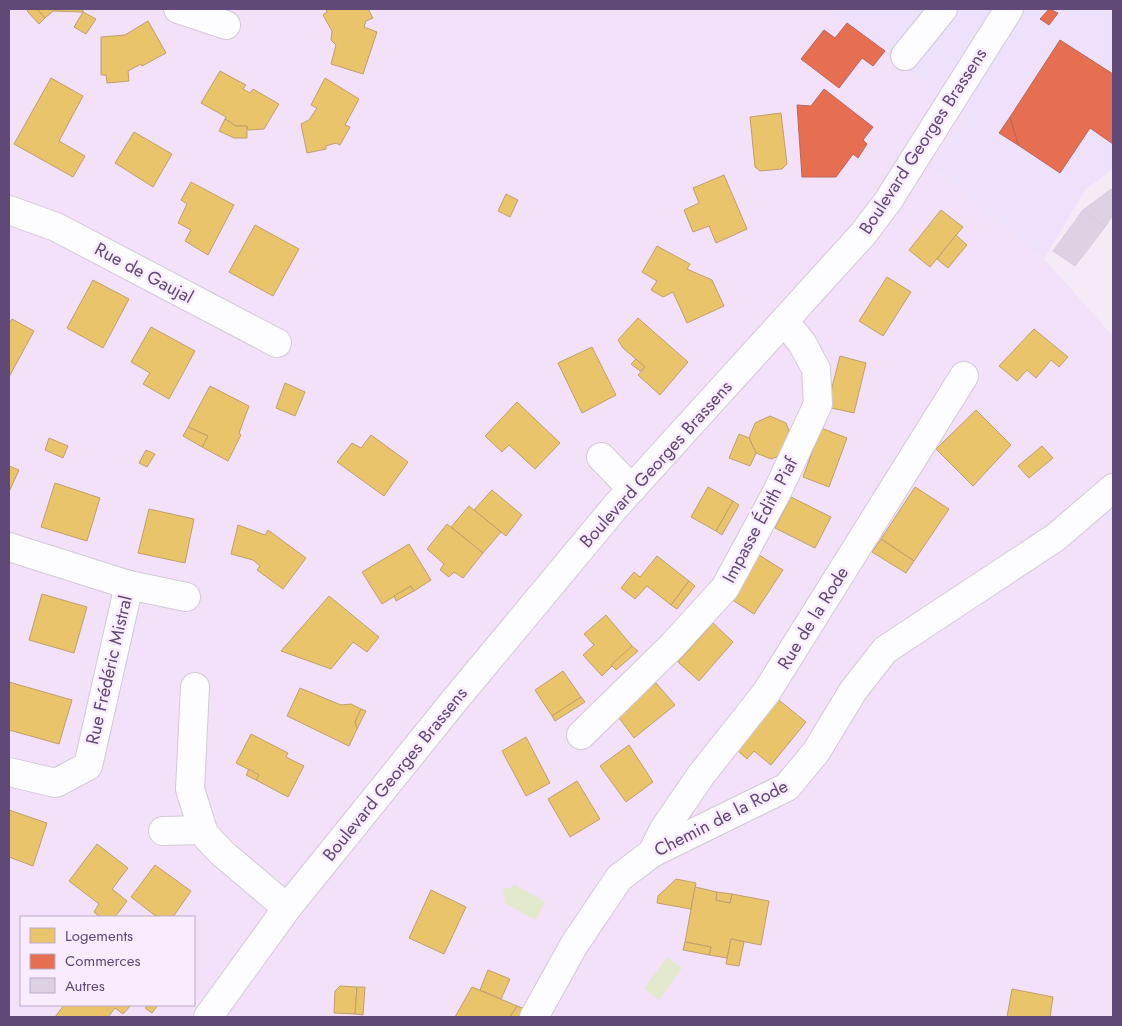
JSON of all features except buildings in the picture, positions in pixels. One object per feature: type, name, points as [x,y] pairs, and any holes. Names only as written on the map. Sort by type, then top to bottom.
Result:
[{"type":"street","points":[[178,9],[226,25]]},
{"type":"street","points":[[905,56],[943,9]]},
{"type":"street","name":"Boulevard Georges Brassens","points":[[208,1017],[287,908],[454,700],[632,489],[863,234],[888,201],[1009,9]]},
{"type":"street","name":"Rue de Gaujal","points":[[9,210],[56,228],[276,343]]},
{"type":"street","name":"Impasse Édith Piaf","points":[[582,735],[672,646],[725,588],[777,492],[818,404],[816,368],[802,343],[785,322]]},
{"type":"street","name":"Rue de la Rode","points":[[652,853],[664,829],[701,775],[766,692],[964,376]]},
{"type":"street","points":[[601,457],[632,489]]},
{"type":"street","name":"Chemin de la Rode","points":[[534,1017],[574,945],[620,878],[652,853],[787,787],[816,752],[853,691],[885,650],[1056,537],[1113,488]]},
{"type":"street","name":"Rue Frédéric Mistral","points":[[9,547],[129,585],[88,766],[56,783],[9,772]]},
{"type":"street","points":[[129,585],[186,597]]},
{"type":"street","points":[[195,687],[190,789],[204,834],[217,861],[287,908]]},
{"type":"street","points":[[163,831],[203,830]]},
{"type":"shaded area","points":[[9,9],[826,9],[970,115],[933,167],[1044,259],[1113,336],[1113,1017],[9,1017]]},
{"type":"shaded area","points":[[826,9],[1113,9],[1113,169],[1085,190],[1044,259],[932,166],[970,115]]},
{"type":"shaded area","points":[[514,884],[545,902],[536,920],[503,902],[506,897],[503,895],[504,888],[511,888]]},
{"type":"shaded area","points":[[667,957],[682,968],[659,1000],[644,989]]}]
